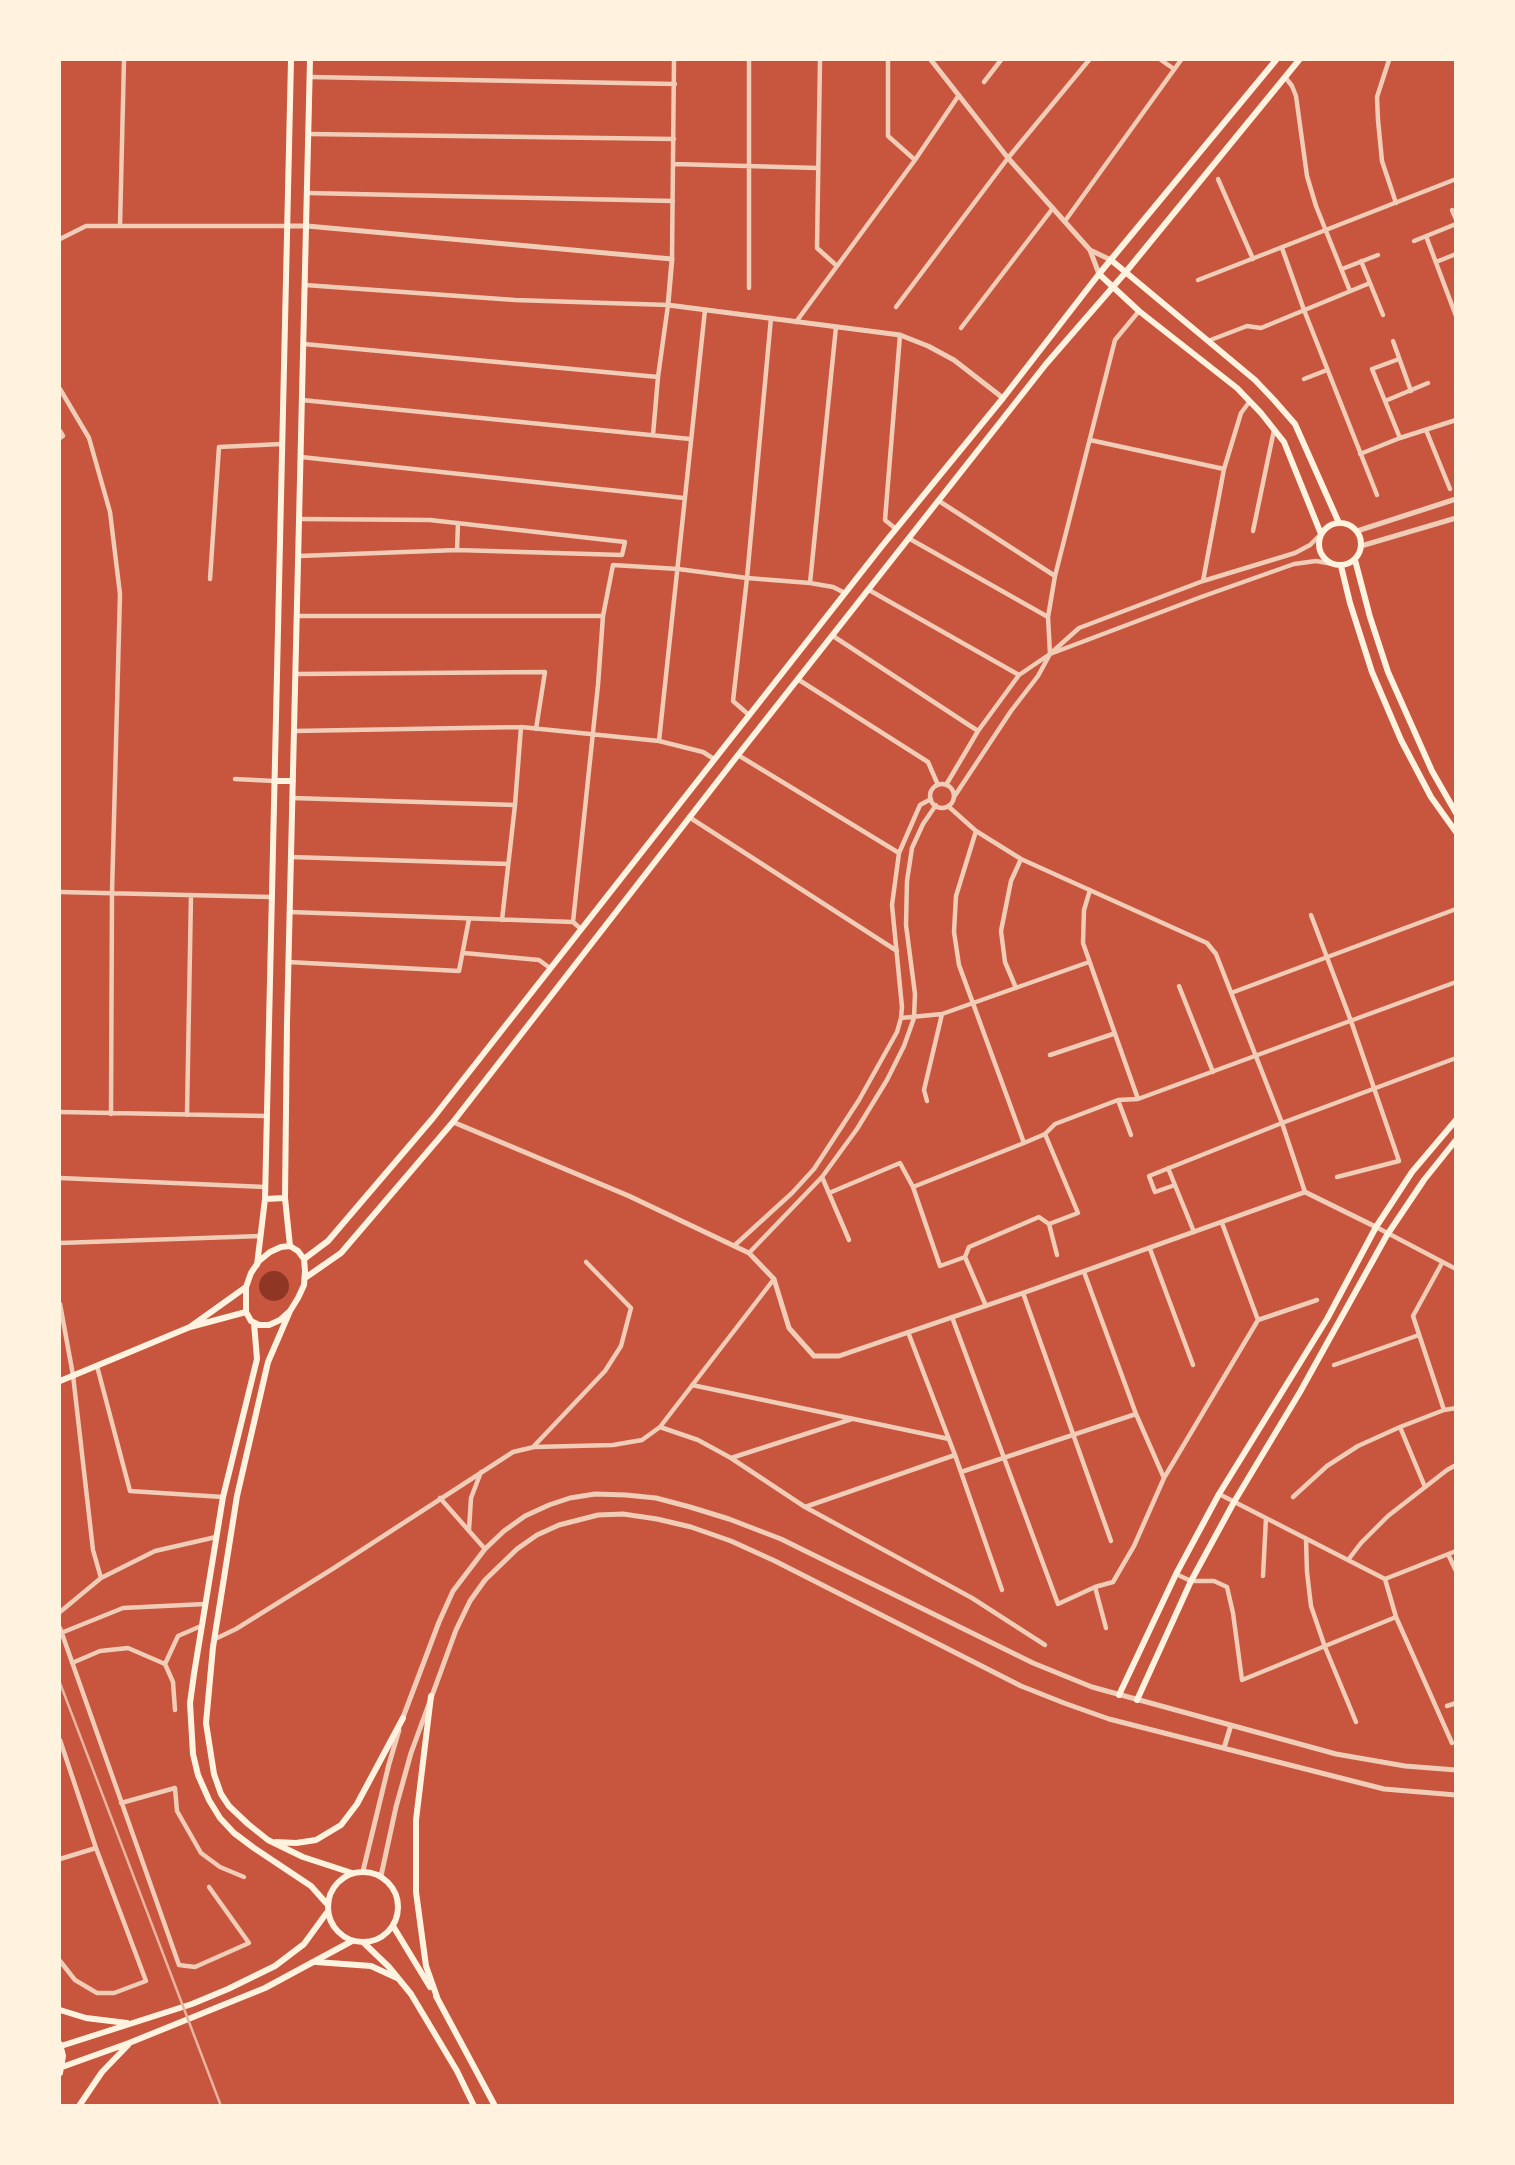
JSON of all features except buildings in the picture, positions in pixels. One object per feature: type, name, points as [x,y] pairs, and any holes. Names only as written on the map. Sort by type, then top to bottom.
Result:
[{"type":"main road","points":[[257,1265],[265,1199],[290,60]]},
{"type":"main road","points":[[290,1246],[285,1198],[288,962],[310,60]]},
{"type":"main road","points":[[304,1259],[328,1241],[433,1118],[1099,274],[1276,60]]},
{"type":"main road","points":[[304,1278],[341,1253],[453,1122],[1046,365],[1300,60]]},
{"type":"main road","points":[[1111,260],[1255,380],[1295,424],[1339,523]]},
{"type":"main road","points":[[1099,274],[1139,311],[1237,388],[1274,429],[1290,457],[1321,534],[1319,548],[1322,555],[1337,565],[1372,672],[1401,740],[1431,797],[1455,832]]},
{"type":"main road","points":[[1321,534],[1326,528],[1339,523],[1352,526],[1357,531],[1361,546],[1355,560],[1388,672],[1432,771],[1455,813]]},
{"type":"main road","points":[[1337,565],[1355,560]]},
{"type":"main road","points":[[274,781],[293,781]]},
{"type":"main road","points":[[619,881],[633,892]]},
{"type":"main road","points":[[516,1012],[529,1024]]},
{"type":"main road","points":[[1119,1695],[1219,1494],[1326,1319],[1376,1227],[1412,1172],[1455,1120]]},
{"type":"main road","points":[[1137,1700],[1191,1581],[1234,1502],[1300,1392],[1387,1235],[1455,1140]]},
{"type":"main road","points":[[265,1199],[285,1198]]},
{"type":"main road","points":[[328,1241],[341,1253]]},
{"type":"main road","points":[[352,1873],[303,1857],[274,1842],[248,1824],[229,1806],[220,1794],[214,1774],[206,1723],[214,1640],[237,1496],[257,1401],[268,1362],[298,1298],[304,1278],[304,1259],[290,1246],[270,1252],[257,1265],[246,1287],[246,1312],[254,1323],[257,1359],[222,1497],[201,1626],[190,1703],[193,1754],[198,1775],[220,1818],[234,1833],[311,1886],[328,1908],[335,1930],[352,1941],[375,1941],[385,1935],[397,1918],[398,1899],[389,1882],[381,1876],[363,1871],[352,1873],[335,1885],[330,1894],[328,1908],[314,1932],[291,1955],[275,1966],[192,2004],[60,2045],[63,2056],[61,2070],[265,1988],[352,1941]]},
{"type":"main road","points":[[190,1327],[246,1287]]},
{"type":"main road","points":[[254,1323],[269,1325],[290,1311]]},
{"type":"main road","points":[[60,1381],[190,1327],[246,1312]]},
{"type":"main road","points":[[430,1696],[416,1820],[416,1892],[426,1966],[437,1997]]},
{"type":"main road","points":[[274,1842],[308,1842],[326,1836],[341,1825],[357,1804],[402,1718]]},
{"type":"main road","points":[[393,1926],[437,1997],[495,2105]]},
{"type":"main road","points":[[364,1943],[400,1979],[474,2105]]},
{"type":"main road","points":[[314,1962],[371,1966],[400,1979]]},
{"type":"main road","points":[[60,2010],[86,2018],[132,2023]]},
{"type":"main road","points":[[79,2105],[102,2072],[129,2043]]},
{"type":"street","points":[[120,226],[124,60]]},
{"type":"street","points":[[653,435],[671,259],[674,60]]},
{"type":"street","points":[[748,60],[748,288]]},
{"type":"street","points":[[820,60],[817,248],[837,266]]},
{"type":"street","points":[[888,60],[888,136],[915,160]]},
{"type":"street","points":[[931,60],[1008,158],[1090,250],[1099,274]]},
{"type":"street","points":[[984,82],[1001,60]]},
{"type":"street","points":[[896,307],[1008,158],[1089,60]]},
{"type":"street","points":[[1161,60],[1174,69]]},
{"type":"street","points":[[1065,221],[1181,60]]},
{"type":"street","points":[[1389,60],[1377,97],[1378,120],[1382,161],[1396,203]]},
{"type":"street","points":[[310,77],[675,84]]},
{"type":"street","points":[[1285,77],[1296,96],[1307,176],[1350,291]]},
{"type":"street","points":[[796,322],[915,160],[959,94]]},
{"type":"street","points":[[309,134],[674,139]]},
{"type":"street","points":[[674,164],[818,168]]},
{"type":"street","points":[[1218,179],[1253,259]]},
{"type":"street","points":[[1198,280],[1455,179]]},
{"type":"street","points":[[307,193],[673,201]]},
{"type":"street","points":[[961,328],[1054,207]]},
{"type":"street","points":[[1415,241],[1455,222],[1452,210]]},
{"type":"street","points":[[60,239],[86,226],[307,226],[671,259]]},
{"type":"street","points":[[1426,236],[1455,316]]},
{"type":"street","points":[[1282,248],[1377,495]]},
{"type":"street","points":[[1090,250],[1111,260]]},
{"type":"street","points":[[1342,270],[1378,254]]},
{"type":"street","points":[[1436,262],[1455,254]]},
{"type":"street","points":[[1361,261],[1383,315]]},
{"type":"street","points":[[1207,341],[1247,327],[1261,328],[1370,284]]},
{"type":"street","points":[[305,285],[515,300],[668,305],[900,335],[954,360],[1003,398]]},
{"type":"street","points":[[659,741],[705,310]]},
{"type":"street","points":[[948,806],[1011,710],[1038,676],[1050,654],[1048,617],[1055,576],[1115,340],[1139,311]]},
{"type":"street","points":[[749,715],[733,701],[771,318]]},
{"type":"street","points":[[810,583],[836,327]]},
{"type":"street","points":[[896,529],[885,520],[900,335]]},
{"type":"street","points":[[1393,341],[1411,391]]},
{"type":"street","points":[[304,344],[658,377]]},
{"type":"street","points":[[1399,359],[1372,369],[1400,438]]},
{"type":"street","points":[[1304,379],[1327,370]]},
{"type":"street","points":[[1385,401],[1428,383]]},
{"type":"street","points":[[60,390],[89,438],[110,512],[120,594],[112,893],[111,1114]]},
{"type":"street","points":[[302,400],[690,439]]},
{"type":"street","points":[[1203,581],[1224,469],[1241,413],[1250,401]]},
{"type":"street","points":[[1360,454],[1455,420]]},
{"type":"street","points":[[1253,531],[1274,429]]},
{"type":"street","points":[[1426,430],[1450,489]]},
{"type":"street","points":[[60,431],[63,436],[60,438]]},
{"type":"street","points":[[1090,440],[1224,469]]},
{"type":"street","points":[[210,579],[219,447],[282,444]]},
{"type":"street","points":[[301,457],[684,498]]},
{"type":"street","points":[[1357,531],[1455,499]]},
{"type":"street","points":[[939,501],[1055,576]]},
{"type":"street","points":[[1361,546],[1455,518]]},
{"type":"street","points":[[299,519],[430,520],[625,542],[622,555],[457,550],[299,556]]},
{"type":"street","points":[[457,550],[458,523]]},
{"type":"street","points":[[946,785],[978,731],[1019,675],[1050,654],[1079,628],[1203,581],[1295,553],[1310,545],[1321,534]]},
{"type":"street","points":[[910,538],[1048,617]]},
{"type":"street","points":[[1050,654],[1294,564],[1316,561],[1337,565]]},
{"type":"street","points":[[573,922],[603,616],[612,565],[810,583],[833,587],[845,593]]},
{"type":"street","points":[[869,590],[1019,675]]},
{"type":"street","points":[[297,616],[603,616]]},
{"type":"street","points":[[833,636],[978,731]]},
{"type":"street","points":[[296,674],[545,672],[536,729]]},
{"type":"street","points":[[799,680],[928,762],[938,785]]},
{"type":"street","points":[[294,731],[520,727],[659,741],[703,752],[715,760]]},
{"type":"street","points":[[502,920],[515,805],[520,727]]},
{"type":"street","points":[[738,755],[899,853]]},
{"type":"street","points":[[235,779],[274,781]]},
{"type":"street","points":[[936,806],[931,799],[931,792],[938,785],[946,785],[954,797]]},
{"type":"street","points":[[292,798],[515,805]]},
{"type":"street","points":[[734,1245],[792,1194],[814,1169],[859,1100],[897,1032],[901,1018],[892,905],[899,853],[920,806],[931,799]]},
{"type":"street","points":[[936,806],[948,806],[976,831],[1021,859],[1207,943],[1216,954],[1282,1123],[1305,1192],[1455,1269]]},
{"type":"street","points":[[749,1253],[822,1177],[857,1129],[904,1046],[914,1018],[915,994],[906,925],[907,881],[912,848],[923,824],[936,806]]},
{"type":"street","points":[[690,817],[897,951]]},
{"type":"street","points":[[976,831],[956,896],[954,932],[959,965],[1024,1143]]},
{"type":"street","points":[[291,857],[509,864]]},
{"type":"street","points":[[1016,988],[1005,962],[1001,931],[1009,889],[1021,859]]},
{"type":"street","points":[[1090,890],[1084,910],[1083,943],[1138,1099]]},
{"type":"street","points":[[60,892],[271,897]]},
{"type":"street","points":[[187,1115],[191,895]]},
{"type":"street","points":[[1231,993],[1455,909]]},
{"type":"street","points":[[290,912],[573,922],[581,929]]},
{"type":"street","points":[[1311,915],[1399,1161],[1337,1177]]},
{"type":"street","points":[[288,962],[459,971],[469,919]]},
{"type":"street","points":[[464,953],[539,960],[550,968]]},
{"type":"street","points":[[901,1018],[942,1014],[1089,962]]},
{"type":"street","points":[[913,1187],[1024,1143],[1045,1134],[1055,1124],[1118,1100],[1138,1099],[1455,982]]},
{"type":"street","points":[[1179,986],[1213,1072]]},
{"type":"street","points":[[927,1101],[924,1090],[942,1014]]},
{"type":"street","points":[[1050,1055],[1113,1034]]},
{"type":"street","points":[[1175,1185],[1155,1192],[1149,1176],[1455,1058]]},
{"type":"street","points":[[1118,1100],[1130,1135]]},
{"type":"street","points":[[60,1112],[266,1116]]},
{"type":"street","points":[[453,1122],[629,1196],[749,1253],[774,1279],[789,1328],[814,1356],[839,1356],[1305,1192]]},
{"type":"street","points":[[1045,1134],[1078,1213],[1049,1224]]},
{"type":"street","points":[[829,1194],[900,1163],[913,1187],[940,1266],[965,1257]]},
{"type":"street","points":[[1168,1168],[1194,1233]]},
{"type":"street","points":[[822,1177],[849,1240]]},
{"type":"street","points":[[60,1178],[265,1187]]},
{"type":"street","points":[[986,1306],[965,1257],[969,1247],[1039,1217],[1049,1224],[1057,1255]]},
{"type":"street","points":[[1222,1223],[1258,1320]]},
{"type":"street","points":[[60,1243],[261,1237]]},
{"type":"street","points":[[1150,1248],[1193,1365]]},
{"type":"street","points":[[534,1447],[604,1371],[621,1346],[631,1308],[586,1262]]},
{"type":"street","points":[[1442,1263],[1413,1316],[1444,1410]]},
{"type":"street","points":[[1084,1272],[1136,1414],[1164,1478]]},
{"type":"street","points":[[214,1640],[323,1575],[513,1451],[534,1447],[613,1446],[642,1440],[660,1427],[774,1279]]},
{"type":"street","points":[[1023,1293],[1111,1541]]},
{"type":"street","points":[[952,1317],[1058,1604],[1113,1582],[1135,1546],[1164,1478],[1258,1320],[1317,1300]]},
{"type":"street","points":[[60,1304],[73,1375],[93,1550],[102,1578]]},
{"type":"street","points":[[908,1332],[1002,1590]]},
{"type":"street","points":[[1334,1365],[1419,1335]]},
{"type":"street","points":[[97,1366],[130,1491],[222,1497]]},
{"type":"street","points":[[692,1385],[949,1439]]},
{"type":"street","points":[[1293,1497],[1327,1466],[1358,1446],[1400,1427],[1455,1408]]},
{"type":"street","points":[[961,1472],[1136,1414]]},
{"type":"street","points":[[731,1458],[853,1419]]},
{"type":"street","points":[[660,1427],[698,1440],[731,1458],[805,1507],[972,1598],[1045,1645]]},
{"type":"street","points":[[1400,1427],[1425,1487]]},
{"type":"street","points":[[805,1507],[955,1455]]},
{"type":"street","points":[[1348,1560],[1388,1516],[1455,1465]]},
{"type":"street","points":[[469,1531],[471,1498],[481,1472]]},
{"type":"street","points":[[363,1871],[388,1764],[402,1718],[453,1591],[485,1549],[525,1516],[570,1498],[595,1494],[656,1498],[729,1519],[782,1539],[1033,1663],[1092,1687],[1336,1754],[1405,1766],[1455,1770]]},
{"type":"street","points":[[1219,1494],[1384,1579],[1396,1617],[1452,1743]]},
{"type":"street","points":[[440,1498],[485,1549]]},
{"type":"street","points":[[381,1876],[402,1785],[430,1696],[470,1601],[500,1563],[537,1535],[559,1525],[598,1516],[624,1514],[691,1527],[731,1541],[1021,1686],[1110,1719],[1384,1789],[1455,1795]]},
{"type":"street","points":[[1263,1576],[1266,1518]]},
{"type":"street","points":[[60,1612],[102,1578],[155,1551],[216,1537]]},
{"type":"street","points":[[1306,1539],[1311,1606],[1356,1722]]},
{"type":"street","points":[[1384,1579],[1455,1551]]},
{"type":"street","points":[[1448,1554],[1455,1571]]},
{"type":"street","points":[[1177,1574],[1191,1581],[1214,1581],[1227,1587],[1242,1680],[1396,1617]]},
{"type":"street","points":[[1095,1587],[1106,1628]]},
{"type":"street","points":[[205,1604],[123,1608],[60,1630],[179,1965],[195,1967],[249,1944],[209,1886]]},
{"type":"street","points":[[165,1664],[178,1636],[201,1626]]},
{"type":"street","points":[[60,1650],[66,1647]]},
{"type":"street","points":[[72,1664],[100,1651],[128,1648],[165,1664],[173,1682],[175,1710]]},
{"type":"street","points":[[1447,1706],[1455,1703]]},
{"type":"street","points":[[1224,1748],[1231,1725]]},
{"type":"street","points":[[60,1740],[96,1848],[146,1981],[114,1993],[97,1993],[75,1980],[60,1961]]},
{"type":"street","points":[[121,1802],[175,1788],[177,1811],[201,1853],[220,1867],[244,1877]]},
{"type":"street","points":[[60,1859],[96,1848]]},
{"type":"shaded area","points":[[274,1271],[285,1275],[289,1286],[285,1297],[274,1301],[263,1297],[259,1286],[263,1275]]},
{"type":"railway","points":[[60,1683],[221,2106]]}]
